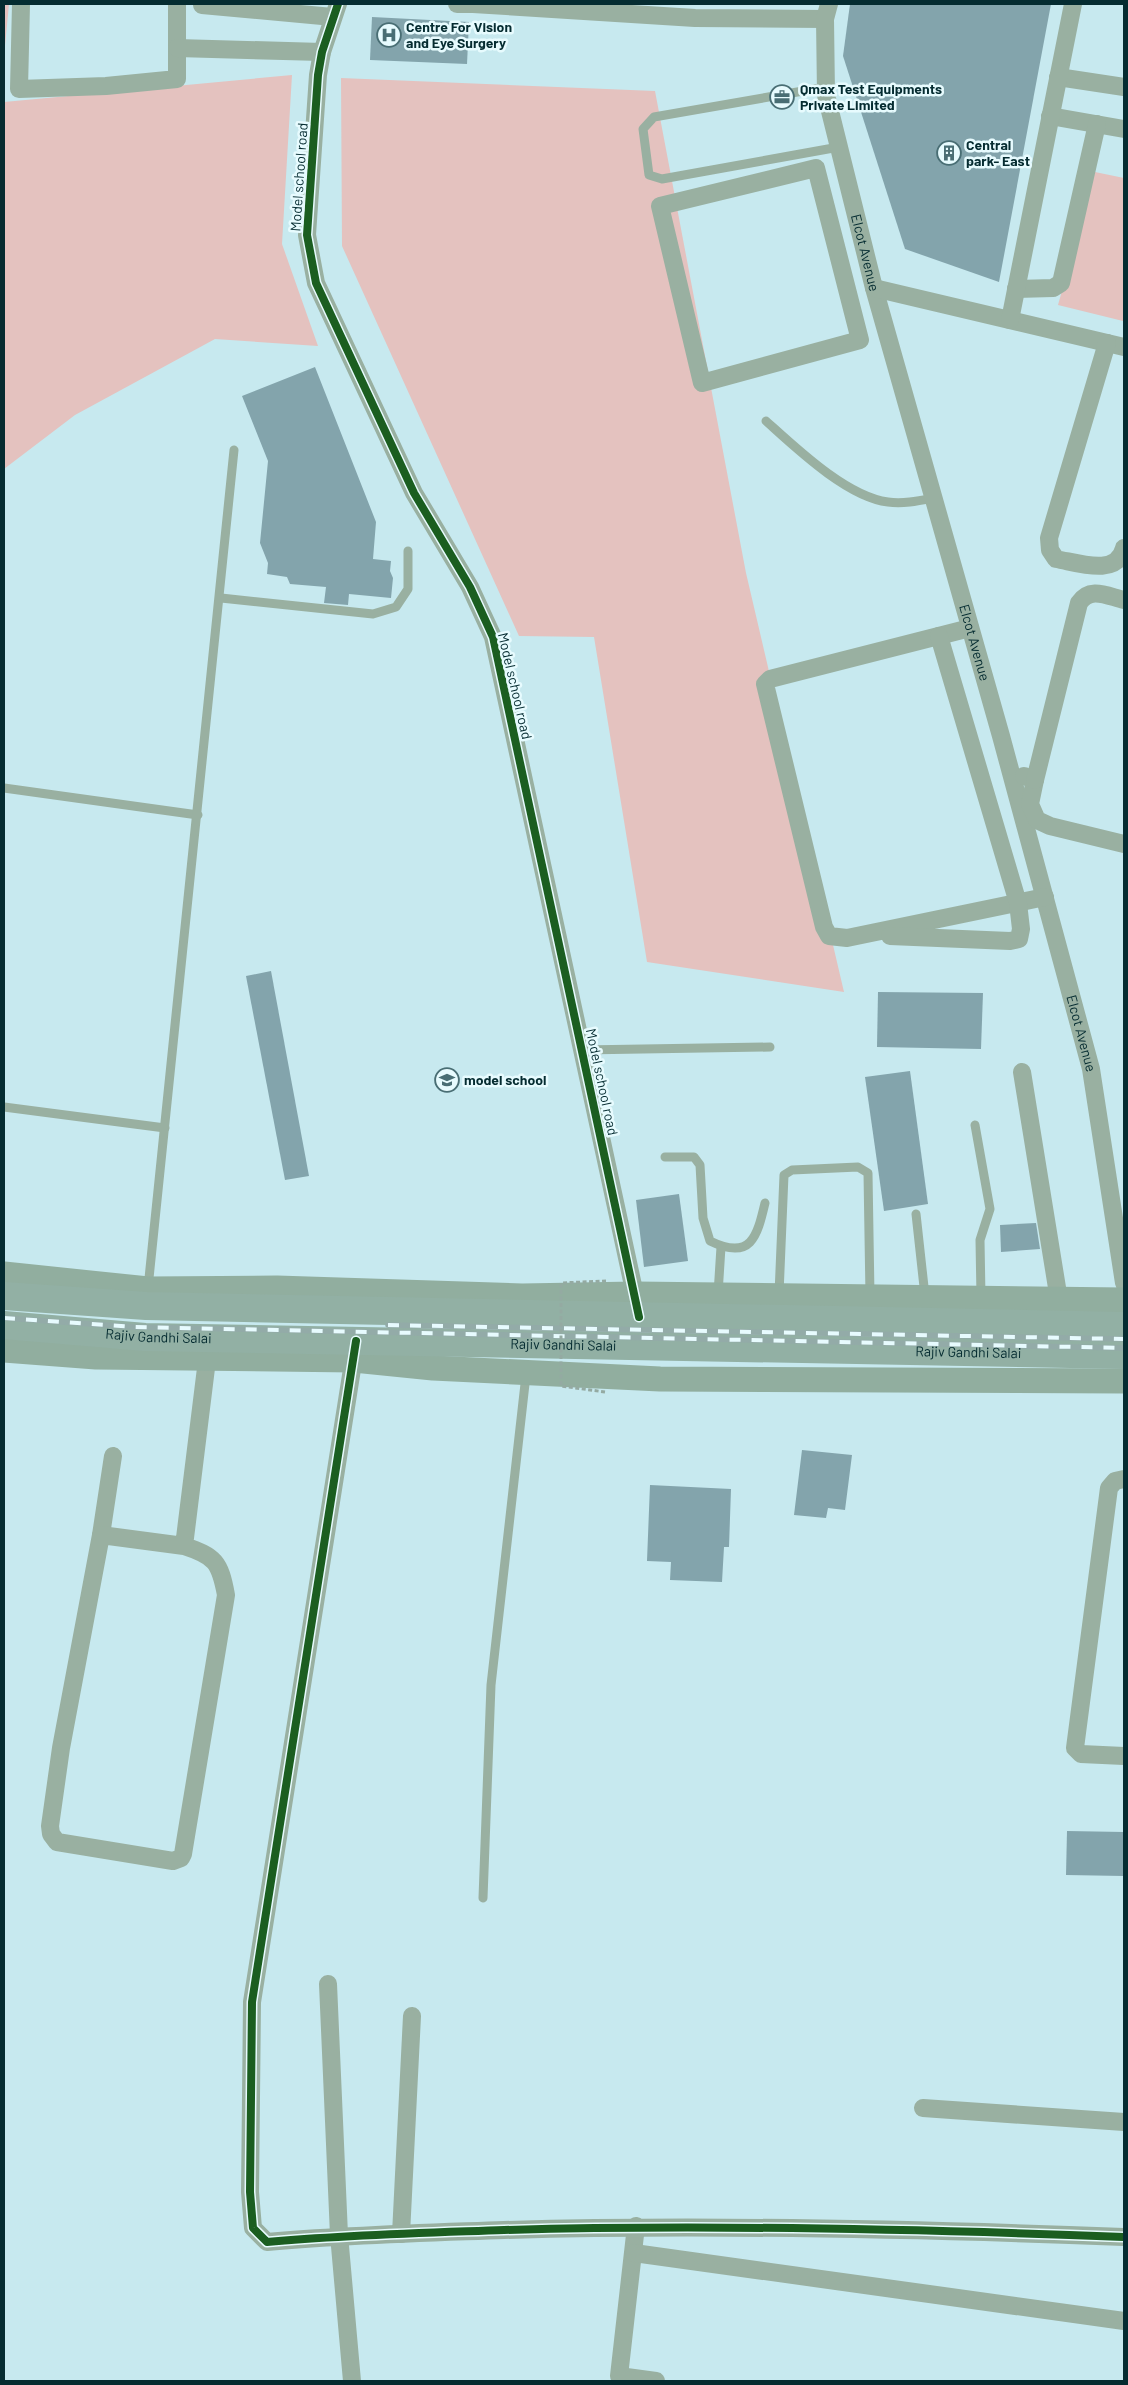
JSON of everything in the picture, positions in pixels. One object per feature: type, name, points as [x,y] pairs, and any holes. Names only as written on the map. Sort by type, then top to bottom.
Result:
[{"type":"main road","name":"Rajiv Gandhi Salai","points":[[4,1296],[983,1311],[1025,1324],[1124,1326]]},
{"type":"main road","points":[[983,1311],[988,1328],[989,1342],[986,1352]]},
{"type":"main road","points":[[1025,1324],[1022,1336],[1025,1353]]},
{"type":"main road","name":"Rajiv Gandhi Salai","points":[[4,1325],[145,1337],[355,1351],[735,1364],[986,1352],[1124,1355]]},
{"type":"street","points":[[21,4],[19,89],[106,86],[177,80],[177,4]]},
{"type":"street","points":[[468,4],[698,11],[827,11]]},
{"type":"street","points":[[1010,320],[1073,4]]},
{"type":"street","points":[[202,6],[336,10]]},
{"type":"street","name":"Model school road","points":[[336,10],[322,52],[318,74],[307,235],[316,283],[414,493],[470,587],[492,637],[637,1305]]},
{"type":"street","name":"Elcot Avenue","points":[[827,11],[826,87],[839,147],[874,288],[1011,772],[1092,1069],[1124,1283]]},
{"type":"street","points":[[177,48],[322,52]]},
{"type":"street","points":[[1058,77],[1124,87]]},
{"type":"street","points":[[1050,116],[1124,129]]},
{"type":"street","points":[[1016,289],[1053,288],[1061,283],[1097,124]]},
{"type":"street","points":[[816,168],[838,254],[860,340],[702,383],[660,206],[816,168]]},
{"type":"street","points":[[838,254],[864,246]]},
{"type":"street","points":[[874,288],[1116,345],[1049,538],[1050,550],[1056,559],[1104,566],[1114,564],[1122,558],[1124,548]]},
{"type":"street","points":[[1124,600],[1091,592],[1084,595],[1079,604],[1030,804],[1037,820],[1050,826],[1124,844]]},
{"type":"street","points":[[970,628],[770,679],[766,684],[824,927],[829,936],[847,938],[1045,897]]},
{"type":"street","points":[[865,934],[1010,941],[1019,939],[1021,929],[1018,903],[939,636]]},
{"type":"street","points":[[1011,772],[1035,780]]},
{"type":"street","points":[[1022,1072],[1060,1300]]},
{"type":"street","points":[[4,1274],[147,1297]]},
{"type":"street","points":[[637,1305],[718,1295],[778,1296],[926,1299],[983,1311],[1060,1300],[1124,1300]]},
{"type":"street","points":[[4,1350],[96,1357],[206,1360],[355,1351],[433,1368],[660,1379],[735,1364],[1124,1381]]},
{"type":"street","points":[[355,1351],[252,2002],[250,2192],[253,2228],[267,2242],[339,2235],[636,2226],[1021,2233],[1124,2237]]},
{"type":"street","points":[[184,1546],[206,1360]]},
{"type":"street","points":[[100,1535],[184,1546],[206,1553],[215,1562],[223,1578],[226,1595],[183,1854],[177,1861],[63,1844],[57,1842],[51,1834],[51,1819],[61,1748],[113,1456]]},
{"type":"street","points":[[1124,1479],[1115,1481],[1109,1488],[1075,1748],[1081,1754],[1124,1756]]},
{"type":"street","points":[[328,1984],[339,2235],[352,2381]]},
{"type":"street","points":[[401,2234],[412,2016]]},
{"type":"street","points":[[923,2108],[1124,2122]]},
{"type":"street","points":[[636,2226],[619,2376],[656,2381]]},
{"type":"street","points":[[634,2252],[1124,2321]]},
{"type":"lane","points":[[826,87],[654,118],[643,129],[648,175],[662,179],[839,147]]},
{"type":"lane","points":[[766,421],[813,462],[864,494],[887,502],[911,502],[934,498]]},
{"type":"lane","points":[[147,1297],[234,450]]},
{"type":"lane","points":[[220,598],[373,614],[396,607],[408,589],[408,551]]},
{"type":"lane","points":[[4,788],[198,815]]},
{"type":"lane","points":[[582,1050],[770,1047]]},
{"type":"lane","points":[[4,1107],[164,1128]]},
{"type":"lane","points":[[975,1124],[990,1209],[980,1240],[983,1311]]},
{"type":"lane","points":[[665,1157],[694,1157],[700,1165],[704,1218],[710,1241],[721,1247],[738,1247],[751,1243],[758,1232],[765,1204]]},
{"type":"lane","points":[[778,1296],[784,1175],[792,1170],[858,1167],[868,1173],[870,1298]]},
{"type":"lane","points":[[916,1214],[926,1299]]},
{"type":"lane","points":[[718,1295],[721,1247]]},
{"type":"lane","points":[[483,1898],[491,1684],[527,1372]]},
{"type":"path","points":[[604,1392],[561,1386],[561,1283],[606,1281]]},
{"type":"shaded area","points":[[4,4],[9,4],[4,56]]},
{"type":"shaded area","points":[[292,75],[282,244],[318,346],[215,339],[75,415],[4,469],[4,102]]},
{"type":"shaded area","points":[[341,78],[655,91],[746,573],[844,992],[647,962],[594,637],[519,636],[342,246]]},
{"type":"shaded area","points":[[1095,172],[1124,178],[1123,321],[1058,305]]},
{"type":"building","name":"Central park- East","points":[[850,4],[1051,4],[999,282],[905,249],[843,56]]},
{"type":"building","points":[[372,17],[469,22],[467,64],[370,60]]},
{"type":"building","points":[[315,367],[376,522],[373,559],[391,561],[390,571],[393,578],[391,598],[349,594],[348,605],[324,603],[326,587],[290,584],[287,577],[267,574],[268,563],[260,543],[268,461],[242,396]]},
{"type":"building","points":[[271,971],[309,1176],[285,1180],[246,976]]},
{"type":"building","points":[[878,992],[983,993],[981,1049],[877,1047]]},
{"type":"building","points":[[910,1071],[928,1204],[884,1211],[865,1077]]},
{"type":"building","points":[[679,1194],[688,1261],[644,1267],[636,1200]]},
{"type":"building","points":[[1036,1223],[1040,1249],[1001,1252],[1000,1225]]},
{"type":"building","points":[[802,1450],[852,1455],[845,1510],[828,1508],[826,1518],[794,1515]]},
{"type":"building","points":[[650,1485],[731,1489],[729,1547],[724,1547],[722,1582],[670,1580],[671,1562],[647,1561]]},
{"type":"building","points":[[1067,1831],[1124,1832],[1124,1876],[1066,1875]]},
{"type":"railway","points":[[4,1318],[134,1327],[1124,1348]]},
{"type":"railway","points":[[388,1325],[1124,1339]]},
{"type":"cycle path","points":[[338,4],[322,52],[318,75],[307,235],[316,283],[414,493],[470,587],[493,637],[639,1317]]},
{"type":"cycle path","points":[[356,1341],[252,2002],[250,2192],[253,2228],[267,2242],[444,2232],[659,2227],[892,2230],[1124,2237]]},
{"type":"place","name":"Centre For Vision and Eye Surgery","points":[[389,35]]},
{"type":"place","name":"Qmax Test Equipments Private Limited","points":[[782,97]]},
{"type":"place","name":"Central park- East","points":[[949,153]]},
{"type":"place","name":"model school","points":[[447,1080]]}]
